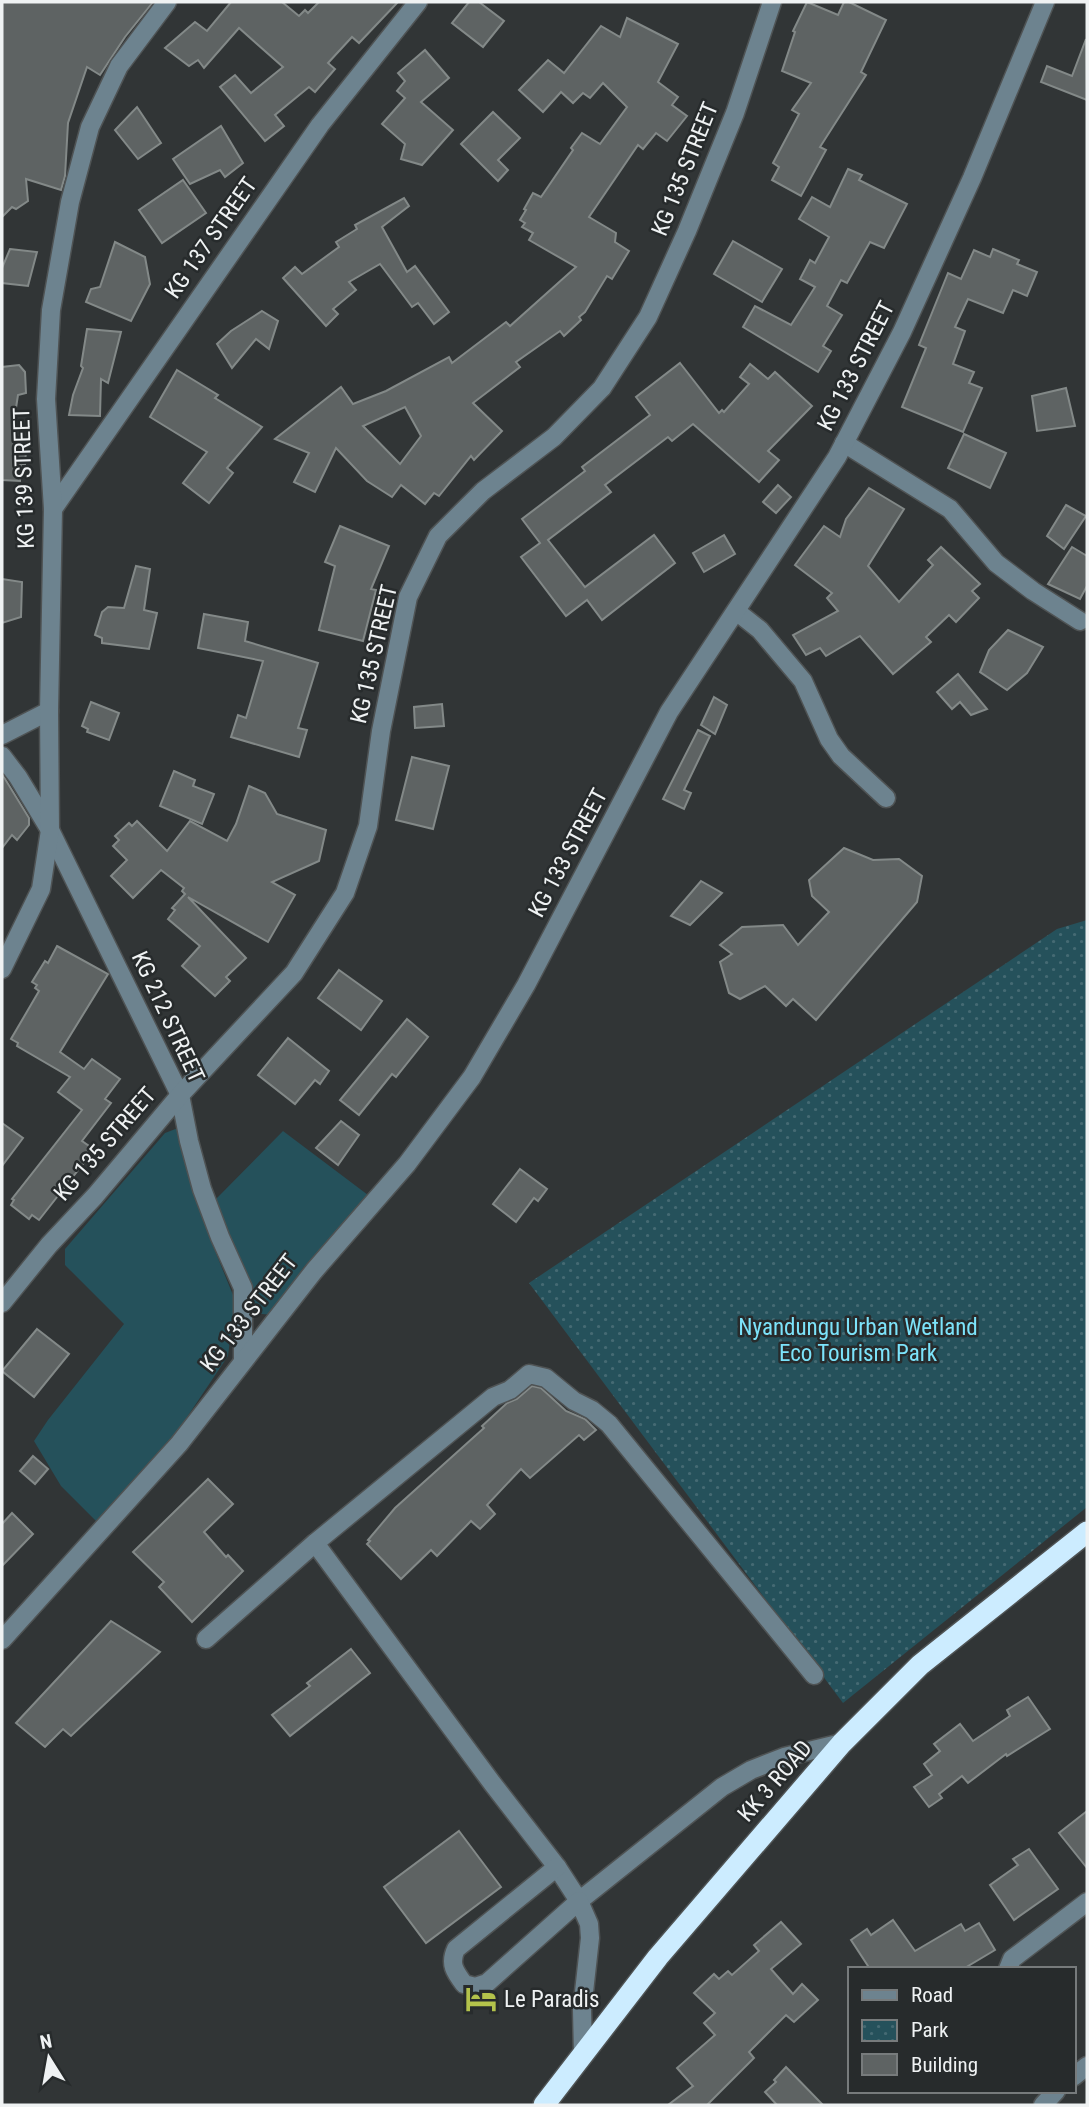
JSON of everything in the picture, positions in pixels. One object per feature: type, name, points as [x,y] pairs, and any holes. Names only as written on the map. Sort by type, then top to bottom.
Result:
[{"type":"highway","name":"KK 3 ROAD","points":[[544,2105],[658,1956],[842,1743],[920,1665],[1087,1532]]},
{"type":"street","name":"KG 139 STREET","points":[[2,969],[41,889],[50,830],[49,711],[53,509],[46,399],[51,310],[70,202],[90,127],[119,66],[167,2]]},
{"type":"street","name":"KG 137 STREET","points":[[53,509],[320,125],[418,2]]},
{"type":"street","name":"KG 135 STREET","points":[[2,1303],[180,1095],[294,973],[345,892],[368,826],[381,731],[408,597],[438,536],[483,491],[554,437],[602,388],[648,317],[687,231],[735,113],[772,2]]},
{"type":"street","name":"KG 133 STREET","points":[[2,1640],[179,1444],[314,1270],[407,1164],[472,1077],[526,985],[668,712],[844,443],[902,332],[1045,2]]},
{"type":"street","points":[[844,443],[950,509],[996,563],[1080,621]]},
{"type":"street","points":[[736,611],[760,630],[803,681],[829,739],[841,756],[886,798]]},
{"type":"street","points":[[2,735],[49,711]]},
{"type":"street","name":"KG 212 STREET","points":[[2,755],[50,830],[180,1095],[188,1141],[202,1189],[243,1287],[243,1359]]},
{"type":"street","points":[[206,1639],[315,1543],[493,1397],[510,1390],[529,1374],[546,1378],[574,1401],[592,1410],[610,1424],[814,1675]]},
{"type":"street","points":[[315,1543],[557,1867],[579,1901],[589,1924],[590,1938],[582,2010],[583,2053]]},
{"type":"street","points":[[557,1867],[456,1949],[452,1958],[453,1969],[464,1984],[475,1987],[487,1983],[579,1901],[722,1787],[751,1770],[784,1757],[842,1743]]},
{"type":"street","points":[[1009,1967],[1013,1959],[1087,1902]]},
{"type":"green space","name":"Nyandungu Urban Wetland Eco Tourism Park","points":[[1087,920],[1087,1507],[843,1703],[529,1283],[1057,929]]},
{"type":"green space","points":[[178,1128],[209,1236],[235,1300],[228,1356],[179,1429],[96,1521],[61,1486],[34,1441],[124,1324],[65,1265],[65,1249],[165,1133]]},
{"type":"green space","points":[[283,1131],[368,1195],[303,1268],[273,1315],[252,1313],[254,1296],[232,1247],[216,1199]]},
{"type":"building","points":[[2,2],[153,2],[100,75],[87,67],[68,123],[65,176],[61,190],[26,179],[28,201],[16,209],[12,207],[2,217]]},
{"type":"building","points":[[231,2],[282,2],[299,16],[305,10],[308,13],[319,2],[398,2],[359,43],[352,37],[328,63],[335,69],[315,92],[309,87],[275,115],[284,126],[265,141],[220,87],[235,75],[251,93],[283,67],[239,28],[204,68],[198,60],[189,66],[165,48],[195,22],[207,31]]},
{"type":"building","points":[[469,2],[479,2],[504,21],[483,47],[452,23]]},
{"type":"building","points":[[807,2],[838,15],[844,2],[849,2],[886,20],[861,72],[866,75],[820,147],[826,150],[801,196],[772,180],[779,167],[773,163],[799,114],[792,110],[811,83],[782,71],[795,32],[793,31]]},
{"type":"building","points":[[627,18],[678,44],[658,82],[678,97],[672,105],[687,116],[667,141],[656,133],[643,149],[638,145],[589,217],[616,233],[615,242],[629,251],[612,279],[607,276],[585,312],[579,317],[581,320],[564,336],[560,331],[516,362],[520,367],[473,403],[502,431],[474,460],[471,456],[439,496],[434,493],[425,504],[401,485],[392,497],[367,481],[336,448],[315,492],[294,482],[309,453],[275,439],[341,387],[353,404],[386,391],[449,357],[452,363],[506,322],[510,326],[576,267],[529,240],[533,233],[522,227],[525,223],[520,220],[533,193],[541,197],[582,133],[600,144],[627,107],[603,83],[590,98],[583,93],[573,103],[561,92],[543,112],[519,90],[548,60],[564,73],[601,26],[620,37]],"holes":[[[405,407],[421,436],[400,464],[363,426]]]},
{"type":"building","points":[[1086,39],[1087,100],[1041,82],[1047,66],[1072,76]]},
{"type":"building","points":[[425,50],[449,78],[421,102],[453,130],[422,165],[401,159],[405,144],[382,124],[405,98],[397,91],[405,81],[398,73]]},
{"type":"building","points":[[137,107],[161,143],[138,159],[115,130]]},
{"type":"building","points":[[493,112],[520,138],[498,160],[508,170],[498,181],[461,144]]},
{"type":"building","points":[[221,126],[243,163],[225,177],[220,170],[190,184],[173,159]]},
{"type":"building","points":[[848,169],[862,175],[859,180],[907,204],[884,248],[870,242],[847,283],[841,280],[827,306],[842,315],[823,346],[831,351],[818,372],[743,327],[755,306],[791,325],[815,287],[800,279],[810,260],[815,263],[829,237],[799,219],[812,197],[830,207]]},
{"type":"building","points":[[183,180],[206,213],[162,243],[139,210]]},
{"type":"building","points":[[404,198],[409,206],[382,227],[407,272],[415,266],[449,312],[434,324],[418,303],[412,307],[380,264],[349,282],[356,290],[333,309],[338,314],[326,326],[283,278],[295,267],[302,274],[339,247],[336,242],[357,229],[355,225]]},
{"type":"building","points":[[733,241],[782,269],[762,302],[714,274]]},
{"type":"building","points":[[115,242],[145,257],[150,284],[131,321],[86,302],[91,289],[100,287]]},
{"type":"building","points":[[10,249],[37,252],[28,286],[2,283],[2,268]]},
{"type":"building","points":[[993,249],[1019,260],[1017,264],[1037,272],[1027,296],[1013,290],[1003,313],[968,299],[955,327],[965,331],[953,364],[974,372],[969,383],[982,388],[963,432],[902,407],[926,348],[919,345],[948,273],[961,279],[974,250],[990,257]]},
{"type":"building","points":[[262,311],[278,321],[269,349],[256,339],[232,368],[217,344],[231,331]]},
{"type":"building","points":[[87,329],[121,332],[108,383],[101,379],[100,416],[69,415],[83,368],[81,366]]},
{"type":"building","points":[[680,363],[719,413],[722,410],[724,412],[749,384],[740,377],[750,364],[768,379],[775,372],[812,406],[768,451],[779,460],[759,482],[693,424],[672,441],[668,437],[605,485],[611,492],[548,540],[585,587],[654,535],[675,563],[602,620],[587,600],[566,616],[521,557],[540,543],[522,519],[585,471],[582,467],[650,415],[636,397]]},
{"type":"building","points":[[19,365],[25,372],[26,393],[18,395],[13,427],[21,427],[21,437],[27,438],[25,464],[21,464],[20,481],[2,480],[2,367]]},
{"type":"building","points":[[177,370],[262,427],[227,468],[233,473],[209,503],[183,483],[207,452],[150,417]]},
{"type":"building","points":[[1066,388],[1075,426],[1037,431],[1032,396]]},
{"type":"building","points":[[964,434],[1006,453],[990,488],[948,468]]},
{"type":"building","points":[[778,485],[791,497],[776,513],[763,502]]},
{"type":"building","points":[[869,488],[904,509],[868,566],[899,602],[933,565],[928,560],[941,547],[980,584],[972,591],[979,598],[956,622],[949,615],[926,637],[931,642],[893,674],[860,636],[826,656],[820,648],[806,655],[793,635],[838,611],[827,598],[832,593],[795,565],[824,526],[840,537],[846,519]]},
{"type":"building","points":[[1066,505],[1086,516],[1064,549],[1047,536]]},
{"type":"building","points":[[340,526],[389,546],[371,589],[376,590],[363,641],[319,630],[335,566],[325,562]]},
{"type":"building","points":[[724,535],[735,554],[704,572],[693,553]]},
{"type":"building","points":[[1072,547],[1087,556],[1087,586],[1080,599],[1048,584]]},
{"type":"building","points":[[136,566],[150,569],[144,610],[157,613],[149,649],[102,643],[102,638],[95,635],[102,612],[108,607],[124,608]]},
{"type":"building","points":[[2,579],[22,582],[21,617],[2,623]]},
{"type":"building","points":[[204,614],[248,622],[245,641],[318,663],[298,728],[307,730],[299,757],[231,737],[238,715],[246,718],[263,661],[198,648]]},
{"type":"building","points":[[1008,630],[1043,647],[1027,673],[1007,690],[980,672],[989,650]]},
{"type":"building","points":[[958,674],[987,709],[971,715],[960,702],[952,709],[937,692]]},
{"type":"building","points":[[714,697],[727,705],[715,734],[701,725]]},
{"type":"building","points":[[91,702],[119,713],[109,740],[87,732],[88,729],[82,726]]},
{"type":"building","points":[[442,704],[444,726],[415,728],[414,707]]},
{"type":"building","points":[[698,730],[710,736],[684,790],[691,793],[684,809],[663,799]]},
{"type":"building","points":[[412,757],[449,766],[433,829],[396,820]]},
{"type":"building","points":[[174,771],[195,780],[193,786],[214,794],[202,824],[160,806]]},
{"type":"building","points":[[2,774],[29,818],[29,825],[17,840],[12,835],[2,848]]},
{"type":"building","points":[[249,786],[265,793],[277,814],[326,830],[319,861],[272,882],[295,895],[268,942],[188,897],[246,958],[226,977],[230,981],[215,996],[182,966],[200,946],[168,919],[175,910],[172,908],[185,894],[182,891],[184,888],[161,870],[133,898],[111,876],[127,860],[113,846],[119,840],[115,836],[129,823],[132,826],[137,821],[167,851],[190,821],[227,841]]},
{"type":"building","points":[[844,848],[873,860],[899,859],[922,876],[917,902],[816,1020],[793,999],[786,1006],[765,986],[740,999],[729,993],[720,962],[732,954],[720,945],[742,927],[783,925],[798,945],[829,912],[812,896],[809,880]]},
{"type":"building","points":[[701,881],[722,893],[690,925],[671,916]]},
{"type":"building","points":[[57,946],[108,974],[60,1052],[84,1069],[92,1059],[120,1079],[105,1099],[111,1103],[82,1141],[92,1148],[84,1158],[86,1160],[39,1220],[32,1215],[29,1219],[11,1205],[14,1200],[12,1199],[82,1110],[58,1092],[70,1077],[17,1046],[18,1043],[11,1039],[39,991],[35,988],[37,985],[32,982],[45,961],[48,963]]},
{"type":"building","points":[[339,970],[382,1001],[361,1030],[318,998]]},
{"type":"building","points":[[407,1019],[428,1037],[396,1077],[392,1074],[359,1115],[340,1100]]},
{"type":"building","points":[[288,1038],[329,1071],[320,1084],[315,1080],[295,1104],[258,1075]]},
{"type":"building","points":[[341,1121],[359,1135],[338,1165],[316,1148]]},
{"type":"building","points":[[2,1123],[23,1138],[2,1166]]},
{"type":"building","points":[[520,1169],[547,1189],[538,1201],[534,1198],[516,1222],[493,1204]]},
{"type":"building","points":[[37,1329],[69,1354],[34,1397],[2,1371]]},
{"type":"building","points":[[532,1386],[541,1388],[566,1411],[585,1419],[596,1430],[584,1440],[579,1435],[530,1478],[521,1469],[487,1505],[495,1514],[480,1529],[471,1521],[437,1556],[431,1550],[401,1579],[367,1544],[370,1541],[368,1540],[395,1508],[484,1428],[482,1426],[507,1403],[517,1399]]},
{"type":"building","points":[[33,1456],[48,1469],[35,1484],[20,1471]]},
{"type":"building","points":[[208,1479],[233,1504],[204,1532],[226,1557],[228,1555],[243,1571],[192,1622],[159,1587],[164,1582],[133,1552]]},
{"type":"building","points":[[12,1513],[33,1534],[2,1566],[2,1524]]},
{"type":"building","points":[[111,1621],[160,1652],[71,1736],[63,1729],[45,1747],[16,1723]]},
{"type":"building","points":[[351,1649],[370,1673],[290,1736],[272,1715],[310,1686],[307,1683]]},
{"type":"building","points":[[1028,1697],[1050,1729],[1007,1756],[1006,1754],[968,1783],[962,1776],[939,1794],[942,1798],[929,1807],[914,1787],[932,1775],[924,1764],[940,1751],[934,1744],[960,1724],[973,1741],[1010,1716],[1007,1710]]},
{"type":"building","points":[[1087,1811],[1087,1868],[1059,1833]]},
{"type":"building","points":[[459,1831],[501,1887],[426,1943],[384,1887]]},
{"type":"building","points":[[1029,1849],[1058,1889],[1014,1920],[990,1885],[1018,1865],[1013,1859]]},
{"type":"building","points":[[893,1920],[915,1951],[961,1924],[965,1931],[979,1923],[995,1950],[966,1967],[869,1967],[851,1940],[867,1929],[871,1935]]},
{"type":"building","points":[[781,1922],[801,1944],[771,1969],[793,1994],[802,1984],[818,2000],[794,2022],[786,2015],[749,2052],[754,2058],[707,2105],[668,2105],[693,2086],[677,2068],[715,2035],[704,2023],[715,2013],[694,1993],[714,1974],[719,1979],[728,1971],[732,1975],[759,1951],[754,1945]]},
{"type":"building","points":[[786,2067],[823,2105],[777,2105],[765,2092]]},
{"type":"place","name":"Le Paradis","points":[[481,1999]]}]
